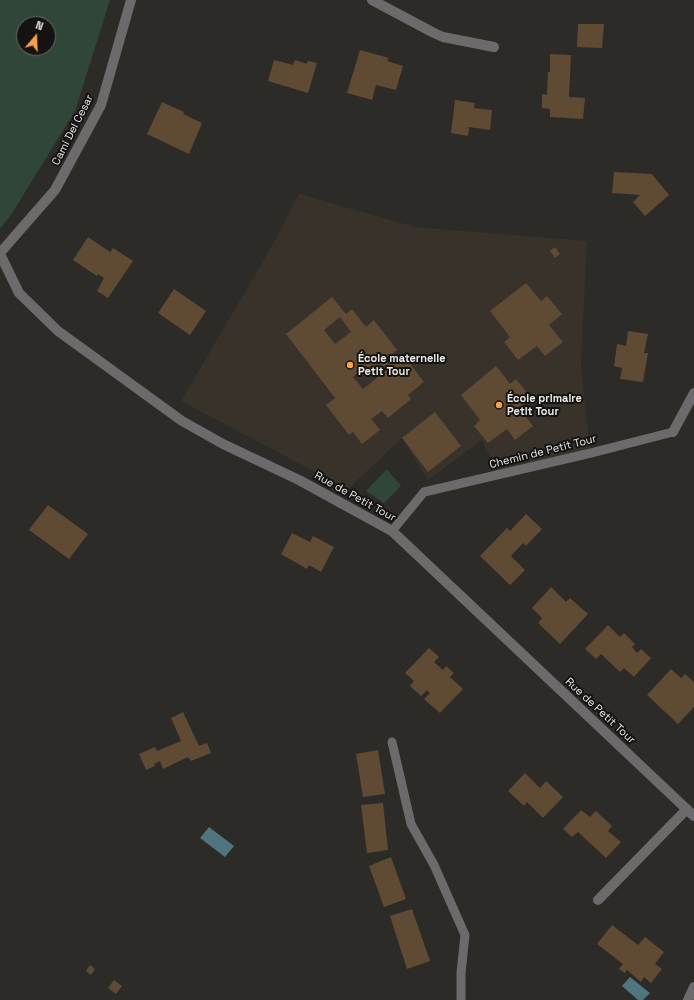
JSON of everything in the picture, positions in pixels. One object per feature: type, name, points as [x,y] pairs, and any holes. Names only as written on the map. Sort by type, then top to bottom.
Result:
[{"type":"street","name":"Cami Del Cesar","points":[[0,253],[55,190],[101,105],[132,0]]},
{"type":"street","points":[[372,0],[434,34],[494,46]]},
{"type":"street","name":"Rue de Petit Tour","points":[[0,253],[19,293],[58,331],[182,421],[223,444],[299,480],[392,531],[690,812]]},
{"type":"street","name":"Chemin de Petit Tour","points":[[673,432],[694,393]]},
{"type":"street","points":[[598,900],[690,812]]},
{"type":"lane","name":"Chemin de Petit Tour","points":[[392,531],[424,492],[591,453],[673,432]]},
{"type":"lane","points":[[392,742],[411,824],[434,865],[465,935],[461,973],[461,1000]]},
{"type":"shaded area","points":[[299,194],[415,227],[587,241],[581,365],[591,453],[500,475],[482,440],[428,480],[402,438],[348,489],[181,401],[277,237]]},
{"type":"green space","points":[[0,0],[110,0],[75,111],[11,215],[0,229]]},
{"type":"green space","points":[[387,469],[401,486],[384,503],[366,491]]},
{"type":"water","points":[[209,827],[234,846],[225,857],[200,838]]},
{"type":"water","points":[[630,977],[650,993],[643,1000],[638,1000],[622,986]]},
{"type":"building","points":[[578,24],[604,24],[602,48],[577,47]]},
{"type":"building","points":[[360,50],[389,58],[387,61],[403,66],[396,90],[376,85],[372,100],[347,93]]},
{"type":"building","points":[[550,54],[571,55],[569,97],[585,98],[583,119],[550,117],[550,109],[542,108],[542,94],[547,95],[548,72],[550,72]]},
{"type":"building","points":[[274,60],[293,65],[295,60],[307,64],[308,61],[317,63],[308,93],[268,81]]},
{"type":"building","points":[[455,100],[475,103],[474,108],[492,110],[490,130],[469,127],[468,136],[451,133]]},
{"type":"building","points":[[162,102],[184,112],[183,114],[202,123],[189,154],[147,134]]},
{"type":"building","points":[[614,172],[652,174],[669,195],[645,216],[633,202],[640,195],[612,193]]},
{"type":"building","points":[[88,237],[110,252],[113,248],[133,261],[108,298],[97,291],[104,278],[98,274],[97,276],[73,260]]},
{"type":"building","points":[[555,247],[560,254],[555,258],[550,251]]},
{"type":"building","points":[[526,283],[541,301],[547,296],[562,314],[549,325],[563,342],[545,356],[537,346],[518,360],[504,342],[510,337],[490,311]]},
{"type":"building","points":[[174,289],[206,311],[190,335],[158,313]]},
{"type":"building","points":[[332,297],[346,314],[352,309],[366,327],[374,320],[397,350],[393,353],[403,365],[408,361],[424,382],[408,395],[411,399],[388,418],[382,411],[371,419],[380,430],[362,444],[353,432],[349,435],[326,405],[335,398],[286,334]],"holes":[[[340,317],[351,332],[335,344],[324,330]],[[366,366],[377,378],[363,389],[353,377]]]},
{"type":"building","points":[[628,331],[648,334],[644,353],[648,353],[643,382],[620,379],[622,368],[614,366],[617,344],[626,346]]},
{"type":"building","points":[[496,366],[510,384],[516,379],[531,398],[519,408],[533,426],[515,440],[507,429],[488,443],[474,426],[480,420],[461,395]]},
{"type":"building","points":[[435,412],[461,446],[428,472],[402,438]]},
{"type":"building","points":[[48,505],[88,534],[69,559],[29,530]]},
{"type":"building","points":[[526,514],[542,529],[526,546],[523,543],[511,556],[525,570],[510,585],[480,556],[507,528],[510,531]]},
{"type":"building","points":[[292,533],[310,542],[313,536],[334,547],[321,572],[309,565],[307,569],[281,554]]},
{"type":"building","points":[[551,587],[566,602],[570,598],[588,614],[560,644],[538,623],[542,618],[532,608]]},
{"type":"building","points":[[608,625],[620,637],[624,633],[635,644],[632,647],[637,653],[641,649],[651,658],[634,677],[624,668],[620,672],[601,654],[596,659],[585,649]]},
{"type":"building","points":[[429,648],[439,657],[434,662],[443,670],[446,666],[454,673],[450,677],[463,689],[440,713],[424,699],[430,693],[427,690],[421,696],[410,686],[414,681],[405,673]]},
{"type":"building","points":[[671,669],[681,678],[685,674],[694,682],[694,707],[678,724],[647,695]]},
{"type":"building","points":[[183,712],[199,746],[207,743],[211,753],[191,761],[188,757],[163,769],[160,761],[154,764],[155,766],[146,770],[139,754],[155,747],[157,751],[181,741],[171,718]]},
{"type":"building","points":[[378,750],[385,794],[363,797],[356,754]]},
{"type":"building","points":[[525,773],[540,788],[546,781],[563,797],[543,818],[527,802],[524,806],[508,791]]},
{"type":"building","points":[[383,803],[388,850],[367,853],[361,805]]},
{"type":"building","points":[[581,810],[590,817],[596,811],[612,826],[608,831],[621,842],[606,858],[578,832],[572,837],[563,829]]},
{"type":"building","points":[[391,857],[406,899],[384,907],[369,866]]},
{"type":"building","points":[[412,909],[430,961],[407,969],[390,916]]},
{"type":"building","points":[[612,925],[638,945],[645,937],[664,952],[655,964],[662,969],[651,983],[644,977],[641,982],[627,970],[625,973],[619,969],[623,964],[597,944]]},
{"type":"building","points":[[90,965],[95,969],[91,975],[86,971]]},
{"type":"building","points":[[114,980],[122,986],[116,994],[108,988]]},
{"type":"place","name":"École maternelle Petit Tour","points":[[350,365]]},
{"type":"place","name":"École primaire Petit Tour","points":[[499,405]]}]
